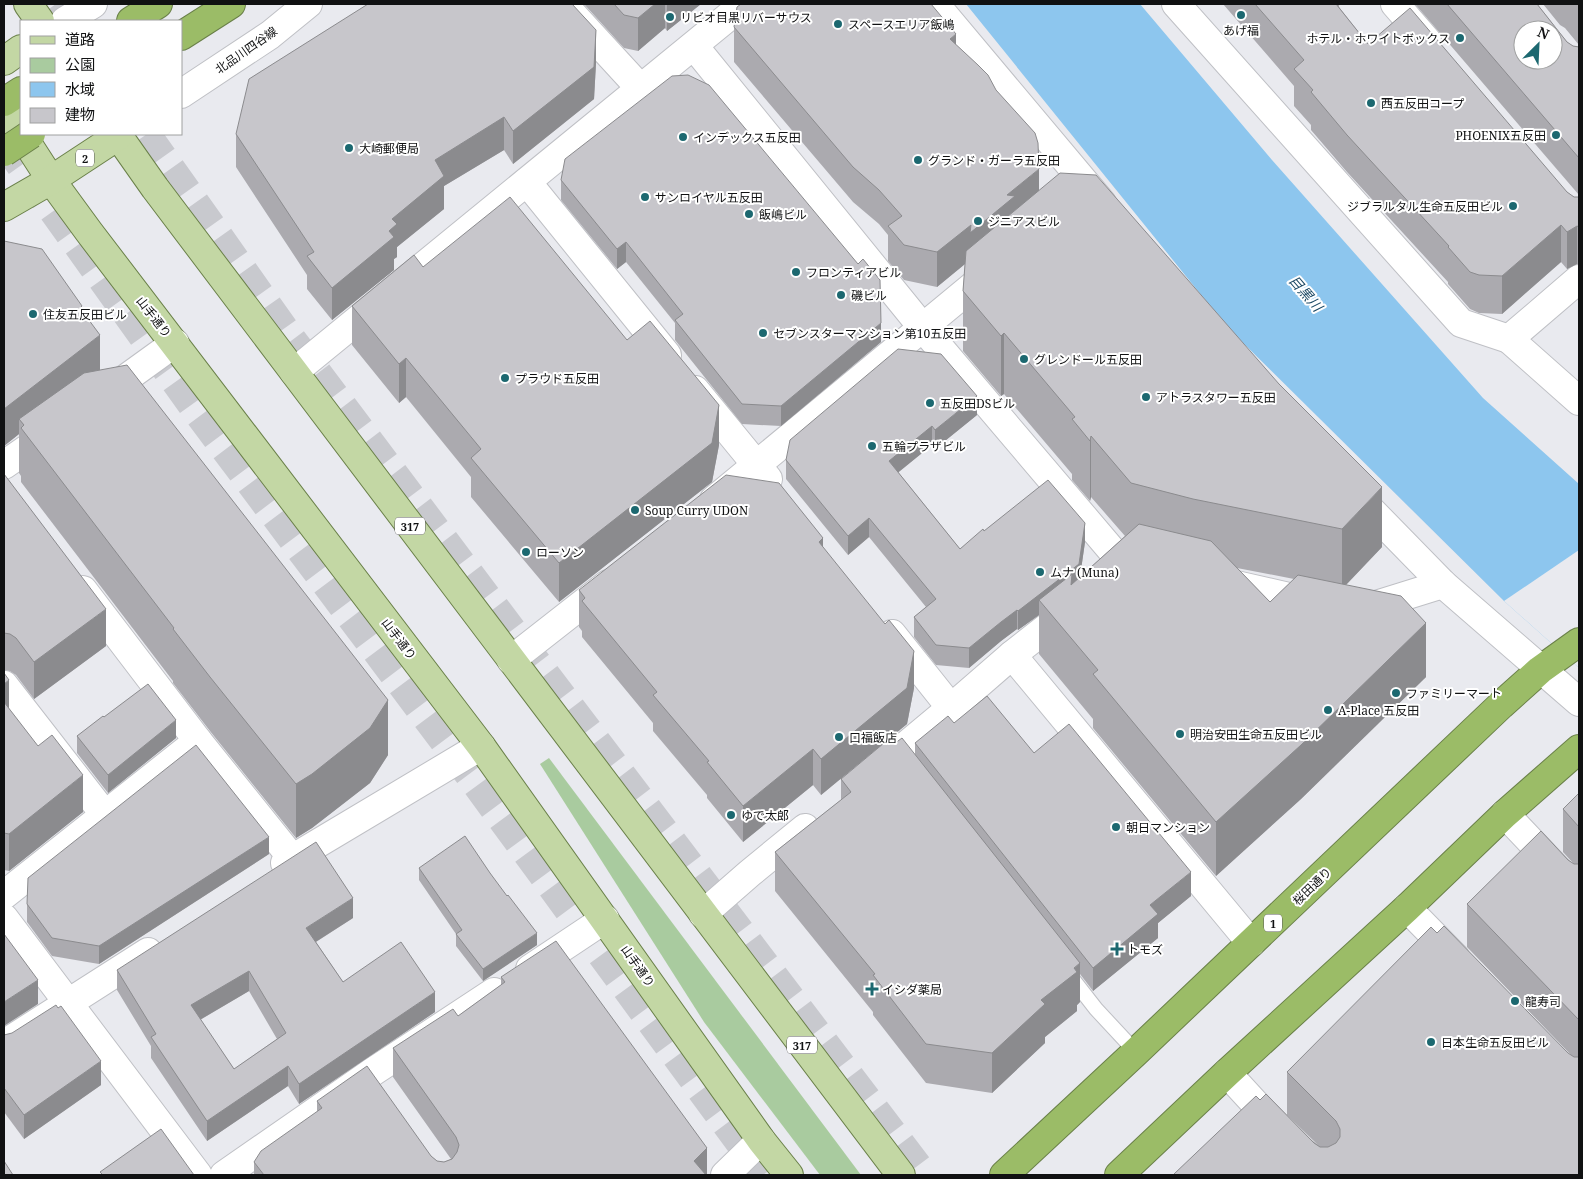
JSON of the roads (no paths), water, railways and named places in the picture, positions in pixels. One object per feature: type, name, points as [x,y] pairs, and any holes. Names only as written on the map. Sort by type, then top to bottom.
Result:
[{"type":"highway","points":[[133,20],[158,4]]},
{"type":"highway","points":[[182,35],[231,4]]},
{"type":"highway","points":[[4,102],[20,92]]},
{"type":"highway","points":[[4,152],[30,135]]},
{"type":"highway","name":"桜田通り","points":[[1004,1175],[1501,705],[1540,670],[1579,642]]},
{"type":"highway","points":[[1121,1175],[1227,1073],[1407,908],[1505,814],[1579,749]]},
{"type":"main road","points":[[28,4],[39,20]]},
{"type":"main road","points":[[4,61],[20,50]]},
{"type":"main road","name":"山手通り","points":[[4,107],[20,132]]},
{"type":"main road","name":"山手通り","points":[[22,135],[51,180],[89,232],[480,746],[761,1140],[789,1175]]},
{"type":"main road","name":"2","points":[[4,207],[51,180],[119,135]]},
{"type":"main road","name":"317","points":[[119,135],[155,188],[901,1175]]},
{"type":"street","points":[[66,20],[93,4]]},
{"type":"street","name":"北品川四谷線","points":[[182,93],[270,35],[308,4]]},
{"type":"street","points":[[563,4],[641,89]]},
{"type":"street","points":[[294,372],[744,4]]},
{"type":"street","points":[[935,4],[1082,194],[1115,219]]},
{"type":"street","points":[[1176,4],[1461,323],[1509,339],[1579,401]]},
{"type":"street","points":[[1395,4],[1446,63]]},
{"type":"street","points":[[694,46],[923,328],[1114,554],[1123,569],[1171,570]]},
{"type":"street","points":[[527,182],[781,496]]},
{"type":"street","points":[[697,514],[1006,258]]},
{"type":"street","points":[[1509,339],[1579,279]]},
{"type":"street","points":[[4,465],[175,343]]},
{"type":"street","points":[[1335,474],[1443,584],[1579,702]]},
{"type":"street","points":[[512,660],[629,568]]},
{"type":"street","points":[[69,570],[198,741],[292,858]]},
{"type":"street","points":[[1200,577],[1355,612],[1443,584]]},
{"type":"street","points":[[857,786],[898,759],[1012,655],[1086,598]]},
{"type":"street","points":[[877,616],[952,708]]},
{"type":"street","points":[[1012,655],[1251,943]]},
{"type":"street","points":[[4,685],[104,815]]},
{"type":"street","points":[[4,895],[198,741]]},
{"type":"street","points":[[267,874],[480,746]]},
{"type":"street","points":[[703,914],[826,811]]},
{"type":"street","points":[[1505,814],[1579,892]]},
{"type":"street","points":[[1407,908],[1470,972]]},
{"type":"street","points":[[4,918],[198,1175]]},
{"type":"street","points":[[224,1175],[371,1073],[605,919]]},
{"type":"street","points":[[4,1044],[168,939]]},
{"type":"street","points":[[371,1073],[388,1097]]},
{"type":"street","points":[[1227,1073],[1325,1175]]},
{"type":"street","points":[[725,1175],[761,1140]]},
{"type":"lane","points":[[1060,963],[1096,1009],[1136,1052]]},
{"type":"water","name":"目黒川","points":[[966,4],[1140,4],[1272,160],[1483,398],[1579,484],[1579,668],[1504,601],[1227,327]]},
{"type":"tunnel","points":[[56,4],[67,20]]},
{"type":"tunnel","points":[[148,135],[287,332],[925,1175]]},
{"type":"tunnel","points":[[4,143],[195,410],[471,778],[763,1175]]},
{"type":"place","name":"あげ福","points":[[1241,15]]},
{"type":"place","name":"リビオ目黒リバーサウス","points":[[670,17]]},
{"type":"place","name":"スペースエリア飯嶋","points":[[838,24]]},
{"type":"place","name":"ホテル・ホワイトボックス","points":[[1460,38]]},
{"type":"place","name":"西五反田コープ","points":[[1371,103]]},
{"type":"place","name":"PHOENIX五反田","points":[[1556,135]]},
{"type":"place","name":"インデックス五反田","points":[[683,137]]},
{"type":"place","name":"大崎郵便局","points":[[349,148]]},
{"type":"place","name":"グランド・ガーラ五反田","points":[[918,160]]},
{"type":"place","name":"サンロイヤル五反田","points":[[645,197]]},
{"type":"place","name":"ジブラルタル生命五反田ビル","points":[[1513,206]]},
{"type":"place","name":"飯嶋ビル","points":[[749,214]]},
{"type":"place","name":"ジニアスビル","points":[[978,221]]},
{"type":"place","name":"フロンティアビル","points":[[796,272]]},
{"type":"place","name":"磯ビル","points":[[841,295]]},
{"type":"place","name":"住友五反田ビル","points":[[33,314]]},
{"type":"place","name":"セブンスターマンション第10五反田","points":[[763,333]]},
{"type":"place","name":"グレンドール五反田","points":[[1024,359]]},
{"type":"place","name":"プラウド五反田","points":[[505,378]]},
{"type":"place","name":"アトラスタワー五反田","points":[[1146,397]]},
{"type":"place","name":"五反田DSビル","points":[[930,403]]},
{"type":"place","name":"五輪プラザビル","points":[[872,446]]},
{"type":"place","name":"Soup Curry UDON","points":[[635,510]]},
{"type":"place","name":"ローソン","points":[[526,552]]},
{"type":"place","name":"ムナ (Muna)","points":[[1040,572]]},
{"type":"place","name":"ファミリーマート","points":[[1396,693]]},
{"type":"place","name":"A-Place 五反田","points":[[1328,710]]},
{"type":"place","name":"明治安田生命五反田ビル","points":[[1180,734]]},
{"type":"place","name":"口福飯店","points":[[839,737]]},
{"type":"place","name":"ゆで太郎","points":[[731,815]]},
{"type":"place","name":"朝日マンション","points":[[1116,827]]},
{"type":"place","name":"トモズ","points":[[1117,949]]},
{"type":"place","name":"イシダ薬局","points":[[872,989]]},
{"type":"place","name":"龍寿司","points":[[1515,1001]]},
{"type":"place","name":"日本生命五反田ビル","points":[[1431,1042]]}]
